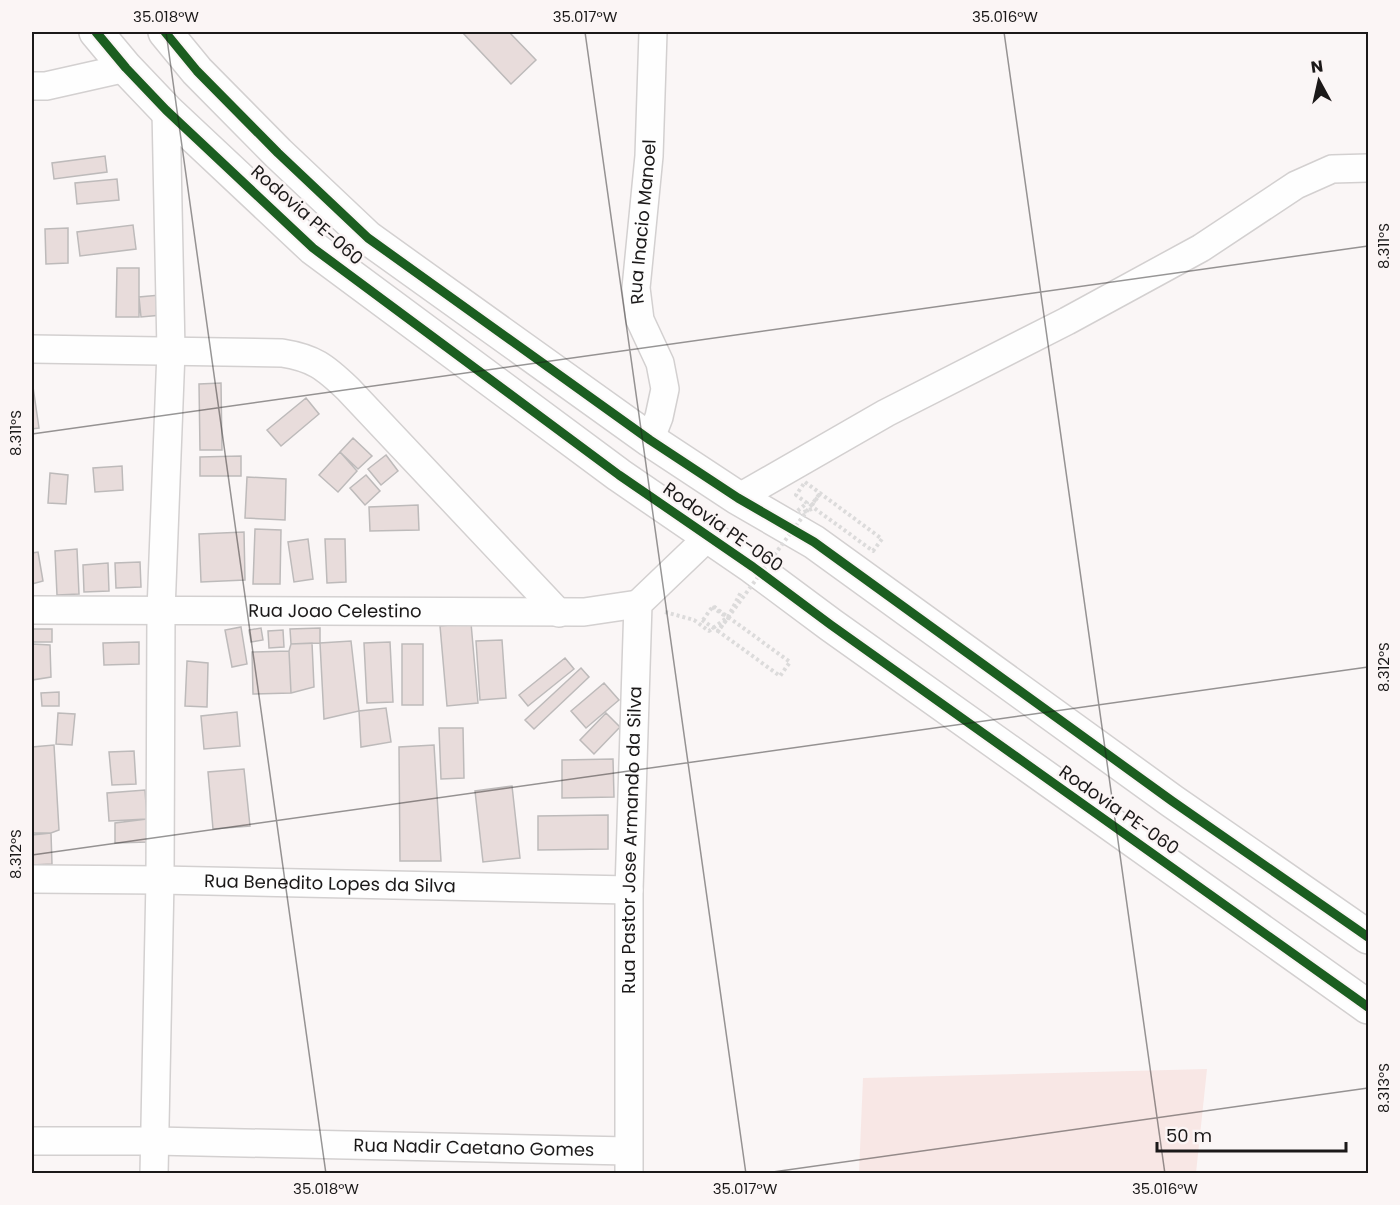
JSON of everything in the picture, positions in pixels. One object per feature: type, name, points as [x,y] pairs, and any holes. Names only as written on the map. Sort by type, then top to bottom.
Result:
[{"type":"highway","name":"Rodovia PE-060","points":[[96,32],[166,110],[314,248],[619,475],[753,567],[840,632],[1368,1007]]},
{"type":"highway","name":"Rodovia PE-060","points":[[165,32],[197,71],[278,153],[368,238],[650,440],[738,498],[814,542],[1162,794],[1368,937]]},
{"type":"street","name":"Rua Inacio Manoel","points":[[650,440],[659,417],[665,389],[660,363],[640,320],[636,288],[649,156],[653,32]]},
{"type":"street","points":[[36,80],[126,68]]},
{"type":"street","points":[[154,1173],[160,880],[161,611],[171,351],[166,110]]},
{"type":"street","points":[[738,498],[886,413],[1067,321],[1201,248],[1296,185],[1332,169],[1368,168]]},
{"type":"street","points":[[32,349],[282,353],[303,356],[327,369],[559,613]]},
{"type":"street","points":[[638,604],[708,537]]},
{"type":"street","name":"Rua Joao Celestino","points":[[32,610],[559,613],[584,612],[638,604]]},
{"type":"street","name":"Rua Pastor Jose Armando da Silva","points":[[629,1162],[629,890],[638,604]]},
{"type":"street","name":"Rua Benedito Lopes da Silva","points":[[32,879],[629,890]]},
{"type":"street","name":"Rua Nadir Caetano Gomes","points":[[32,1141],[155,1141],[629,1162]]},
{"type":"path","points":[[718,631],[821,492],[883,538],[873,550],[812,506]]},
{"type":"path","points":[[796,494],[812,506],[873,551],[882,539],[820,494],[812,506]]},
{"type":"path","points":[[718,631],[728,617],[753,567]]},
{"type":"path","points":[[638,604],[694,620],[709,631],[728,617]]},
{"type":"path","points":[[712,607],[728,617],[790,663],[780,676],[702,620],[712,607]]},
{"type":"shaded area","points":[[1207,1069],[1196,1173],[859,1173],[863,1078]]},
{"type":"building","points":[[462,32],[509,32],[536,60],[511,84]]},
{"type":"building","points":[[105,156],[107,172],[54,179],[52,163]]},
{"type":"building","points":[[117,179],[119,200],[77,204],[75,183]]},
{"type":"building","points":[[133,225],[136,249],[80,256],[77,232]]},
{"type":"building","points":[[68,228],[68,263],[46,264],[45,229]]},
{"type":"building","points":[[117,268],[139,268],[139,317],[116,317]]},
{"type":"building","points":[[160,295],[162,315],[141,317],[139,297]]},
{"type":"building","points":[[32,380],[39,428],[32,429]]},
{"type":"building","points":[[221,383],[222,450],[200,450],[199,384]]},
{"type":"building","points":[[306,398],[319,414],[281,446],[267,430]]},
{"type":"building","points":[[353,438],[372,456],[358,469],[340,452]]},
{"type":"building","points":[[340,452],[357,471],[338,492],[319,475]]},
{"type":"building","points":[[386,455],[398,471],[381,485],[368,469]]},
{"type":"building","points":[[241,456],[241,476],[200,476],[200,457]]},
{"type":"building","points":[[122,466],[123,490],[95,492],[93,468]]},
{"type":"building","points":[[50,473],[68,475],[66,504],[48,503]]},
{"type":"building","points":[[366,475],[380,491],[365,505],[350,488]]},
{"type":"building","points":[[247,477],[286,479],[285,520],[245,518]]},
{"type":"building","points":[[418,505],[419,530],[370,531],[369,507]]},
{"type":"building","points":[[255,529],[281,530],[280,584],[253,584]]},
{"type":"building","points":[[244,532],[245,580],[201,582],[199,534]]},
{"type":"building","points":[[308,539],[313,579],[294,582],[288,542]]},
{"type":"building","points":[[325,539],[345,539],[346,582],[327,583]]},
{"type":"building","points":[[77,549],[79,594],[57,595],[55,551]]},
{"type":"building","points":[[38,552],[43,581],[32,584],[32,553]]},
{"type":"building","points":[[140,562],[141,587],[116,588],[115,563]]},
{"type":"building","points":[[108,563],[109,591],[84,592],[83,565]]},
{"type":"building","points":[[471,623],[478,703],[447,706],[440,626]]},
{"type":"building","points":[[241,627],[247,664],[232,667],[225,630]]},
{"type":"building","points":[[261,628],[263,640],[251,642],[249,630]]},
{"type":"building","points":[[320,628],[320,643],[291,644],[290,629]]},
{"type":"building","points":[[32,629],[52,629],[52,642],[32,642]]},
{"type":"building","points":[[283,630],[284,647],[269,648],[268,631]]},
{"type":"building","points":[[502,640],[506,698],[480,700],[476,641]]},
{"type":"building","points":[[351,641],[359,711],[324,719],[320,643]]},
{"type":"building","points":[[139,642],[139,664],[104,665],[103,643]]},
{"type":"building","points":[[390,642],[393,702],[367,703],[364,643]]},
{"type":"building","points":[[312,643],[314,687],[291,693],[289,651],[291,644]]},
{"type":"building","points":[[32,644],[50,645],[51,677],[32,680]]},
{"type":"building","points":[[402,644],[423,644],[423,705],[402,705]]},
{"type":"building","points":[[289,651],[291,693],[253,694],[252,652]]},
{"type":"building","points":[[565,658],[574,669],[528,706],[519,695]]},
{"type":"building","points":[[187,661],[208,663],[207,707],[185,706]]},
{"type":"building","points":[[581,668],[589,677],[534,729],[525,720]]},
{"type":"building","points":[[604,683],[619,700],[586,728],[571,711]]},
{"type":"building","points":[[59,692],[59,706],[42,706],[41,693]]},
{"type":"building","points":[[386,708],[391,742],[361,747],[359,711]]},
{"type":"building","points":[[237,712],[240,746],[204,749],[201,716]]},
{"type":"building","points":[[58,713],[75,714],[72,745],[56,744]]},
{"type":"building","points":[[606,713],[620,727],[594,754],[580,740]]},
{"type":"building","points":[[439,728],[463,728],[464,778],[441,779]]},
{"type":"building","points":[[54,745],[59,830],[51,833],[32,833],[32,747]]},
{"type":"building","points":[[434,745],[441,861],[400,861],[399,747]]},
{"type":"building","points":[[134,751],[136,784],[112,785],[109,752]]},
{"type":"building","points":[[613,759],[614,797],[562,798],[562,760]]},
{"type":"building","points":[[244,769],[250,826],[213,829],[208,772]]},
{"type":"building","points":[[512,786],[520,858],[483,862],[475,791]]},
{"type":"building","points":[[145,790],[147,819],[109,821],[107,793]]},
{"type":"building","points":[[608,815],[608,849],[538,850],[538,816]]},
{"type":"building","points":[[147,819],[147,842],[115,843],[115,823]]},
{"type":"building","points":[[51,833],[52,864],[32,865],[32,835]]},
{"type":"cycle path","points":[[96,32],[166,110],[313,248],[619,475],[753,567],[1368,1007]]},
{"type":"cycle path","points":[[165,32],[197,71],[278,153],[368,238],[650,440],[738,498],[814,542],[1172,801],[1368,937]]}]
